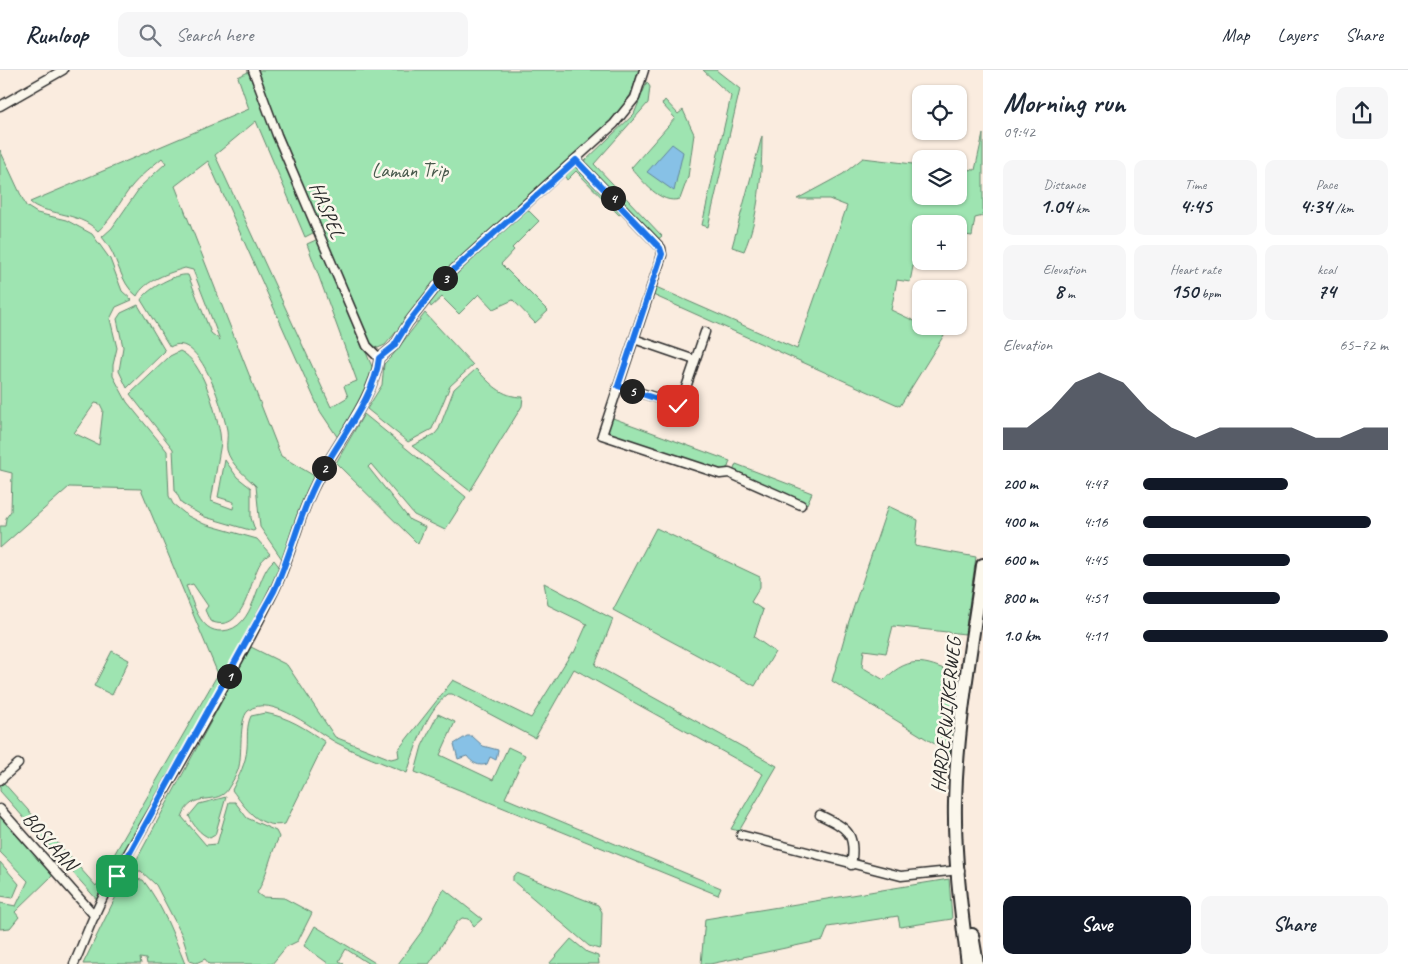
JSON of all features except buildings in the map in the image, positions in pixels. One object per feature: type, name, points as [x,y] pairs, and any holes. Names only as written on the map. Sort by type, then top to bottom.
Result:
[{"type":"main road","name":"HARDERWIJKERWEG","points":[[968,964],[955,802],[958,754],[983,565]]},
{"type":"main road","name":"HARDERWIJKERWEG","points":[[977,964],[960,871],[961,804],[964,754],[983,607]]},
{"type":"street","points":[[0,106],[63,70]]},
{"type":"street","name":"HASPEL","points":[[252,70],[277,135],[367,346],[379,358]]},
{"type":"street","points":[[74,964],[108,888],[249,639],[286,566],[314,487],[372,385],[378,372],[379,358],[394,346],[408,323],[440,282],[614,124],[636,98],[644,70]]},
{"type":"street","points":[[576,160],[660,248],[662,254],[602,435],[720,474],[729,473],[801,505]]},
{"type":"street","points":[[618,386],[678,406],[705,332]]},
{"type":"street","points":[[634,340],[695,360]]},
{"type":"street","points":[[0,780],[18,764]]},
{"type":"street","name":"BOSLAAN","points":[[0,809],[95,916]]},
{"type":"street","points":[[820,815],[840,825],[850,834],[853,842],[851,865]]},
{"type":"street","points":[[740,835],[851,865],[902,876],[960,871]]},
{"type":"green space","name":"Laman Trip","points":[[254,70],[639,70],[631,94],[617,114],[424,299],[422,297],[417,302],[419,305],[385,345],[378,348],[371,345]]},
{"type":"green space","points":[[703,70],[716,70],[740,89],[708,227],[702,225],[731,96]]},
{"type":"green space","points":[[248,72],[315,232],[305,237],[256,121],[215,155],[331,407],[348,397],[344,386],[357,381],[307,244],[318,239],[373,369],[373,379],[338,438],[320,411],[208,161],[175,186],[281,456],[316,477],[284,562],[260,527],[256,486],[239,470],[229,455],[225,420],[208,374],[200,360],[191,350],[181,345],[170,347],[141,300],[149,291],[162,283],[176,277],[188,275],[211,333],[220,340],[193,270],[185,268],[151,281],[137,296],[126,284],[108,244],[102,237],[112,228],[141,186],[166,163],[162,158],[138,179],[110,218],[98,231],[81,220],[43,209],[30,202],[249,109],[238,77]]},
{"type":"green space","points":[[647,82],[650,87],[648,103],[594,164],[662,236],[657,240],[583,163],[634,114]]},
{"type":"green space","points":[[665,100],[678,114],[683,110],[694,134],[688,177],[680,199],[673,200],[666,199],[652,191],[631,168],[675,118],[662,104]]},
{"type":"green space","points":[[983,134],[983,216],[975,218],[972,236],[967,235],[967,215],[912,215],[912,270],[910,282],[897,280],[891,310],[912,320],[912,335],[944,335],[900,406],[653,295],[656,287],[797,349],[847,206],[829,199],[797,199],[843,174],[863,158],[912,164],[912,205],[967,205],[967,170],[975,170]]},
{"type":"green space","points":[[762,136],[759,195],[753,224],[744,251],[732,247]]},
{"type":"green space","points":[[0,150],[26,206],[37,213],[66,220],[92,234],[110,259],[122,291],[132,300],[116,307],[110,319],[117,348],[113,365],[113,376],[127,402],[167,451],[169,496],[173,504],[188,516],[204,524],[257,539],[270,554],[261,562],[244,604],[231,621],[222,624],[210,621],[205,610],[208,606],[193,584],[186,586],[198,615],[208,627],[214,630],[222,631],[233,628],[249,612],[267,568],[274,560],[281,569],[230,670],[99,902],[0,791],[0,783],[2,781],[96,886],[218,674],[141,489],[69,487],[0,548],[0,526],[5,526],[6,518],[11,511],[12,473],[0,470]],"holes":[[[95,403],[100,404],[103,410],[99,445],[74,433]]]},
{"type":"green space","points":[[574,165],[622,213],[619,215],[576,171],[567,180],[564,175]]},
{"type":"green space","points":[[526,208],[539,221],[512,248],[514,250],[501,264],[548,311],[535,323],[513,300],[493,309],[479,294],[459,314],[442,297],[431,307],[428,301]]},
{"type":"green space","points":[[138,305],[165,351],[127,388],[119,371],[123,347],[117,319],[121,313]]},
{"type":"green space","points":[[425,313],[473,365],[450,386],[432,429],[408,442],[367,409],[382,385],[384,364]]},
{"type":"green space","points":[[180,351],[188,356],[195,365],[207,387],[220,433],[221,443],[211,501],[233,509],[234,502],[218,497],[225,460],[237,477],[251,488],[251,518],[255,530],[253,531],[205,517],[182,504],[175,490],[173,449],[130,394],[170,356]]},
{"type":"green space","points":[[476,369],[502,392],[508,395],[523,397],[522,406],[470,491],[412,446],[435,434],[439,429],[454,389]]},
{"type":"green space","points":[[364,414],[466,497],[445,530],[414,515],[371,464],[368,467],[410,520],[425,527],[418,544],[336,463]]},
{"type":"green space","points":[[610,417],[730,461],[728,467],[721,472],[605,432]]},
{"type":"green space","points":[[736,464],[812,493],[807,504],[786,493],[732,474]]},
{"type":"green space","points":[[888,506],[918,520],[915,546],[976,557],[965,634],[893,626],[886,653],[864,650],[862,667],[884,680],[903,666],[920,662],[959,675],[951,754],[832,681],[849,621]]},
{"type":"green space","points":[[656,528],[760,577],[760,587],[751,602],[763,610],[754,637],[775,652],[755,686],[613,610]]},
{"type":"green space","points":[[544,583],[613,619],[595,665],[777,766],[739,831],[731,829],[763,774],[574,669],[535,738],[452,694],[448,694],[440,701],[427,720],[407,773],[345,747],[281,710],[269,706],[257,706],[248,711],[245,716],[238,770],[225,793],[192,803],[186,808],[182,817],[206,845],[217,844],[229,802],[235,802],[247,818],[276,831],[279,837],[257,893],[262,897],[284,898],[312,913],[298,941],[286,947],[272,964],[209,964],[205,959],[196,963],[190,961],[182,935],[156,885],[141,871],[130,872],[251,647],[287,665],[335,737],[391,759],[399,757],[398,750],[453,680],[531,718],[572,652],[574,653],[587,624],[548,605]]},
{"type":"green space","points":[[112,651],[129,660],[112,695],[94,686]]},
{"type":"green space","points":[[265,713],[281,717],[296,724],[325,742],[285,824],[276,825],[260,820],[248,810],[232,790],[245,759],[249,720],[251,716]]},
{"type":"green space","points":[[438,714],[455,722],[440,755],[493,780],[508,747],[525,755],[505,798],[721,888],[718,895],[415,772],[422,746]]},
{"type":"green space","points":[[226,797],[215,835],[210,838],[197,829],[189,816],[199,804]]},
{"type":"green space","points":[[0,816],[53,875],[15,912],[19,917],[10,928],[0,929],[0,903],[16,906],[28,881],[0,852]]},
{"type":"green space","points":[[0,862],[19,884],[13,898],[0,896]]},
{"type":"green space","points":[[517,873],[598,905],[602,912],[601,947],[599,949],[589,946],[513,881],[513,876]]},
{"type":"green space","points":[[132,879],[143,880],[150,890],[167,920],[185,964],[147,964],[146,959],[140,958],[141,964],[83,964],[122,884]]},
{"type":"green space","points":[[949,879],[952,919],[900,927],[898,916],[828,927],[823,940],[710,964],[701,964],[705,919]]},
{"type":"green space","points":[[444,889],[482,919],[474,926],[469,919],[462,918],[457,922],[429,964],[398,964],[422,931]]},
{"type":"green space","points":[[315,926],[377,964],[369,964],[346,949],[339,961],[344,964],[329,964],[304,946]]},
{"type":"green space","points":[[571,939],[587,952],[598,956],[599,964],[549,964]]},
{"type":"water","points":[[672,144],[683,152],[674,191],[647,172]]},
{"type":"water","points":[[467,736],[472,736],[483,746],[498,750],[496,760],[490,757],[487,764],[478,765],[467,756],[458,759],[454,744]]},
{"type":"route","points":[[117,876],[242,653],[274,591],[286,566],[314,487],[369,391],[378,372],[379,358],[394,346],[408,323],[440,282],[458,268],[565,168],[576,160],[660,248],[662,254],[618,386],[678,406]]}]
